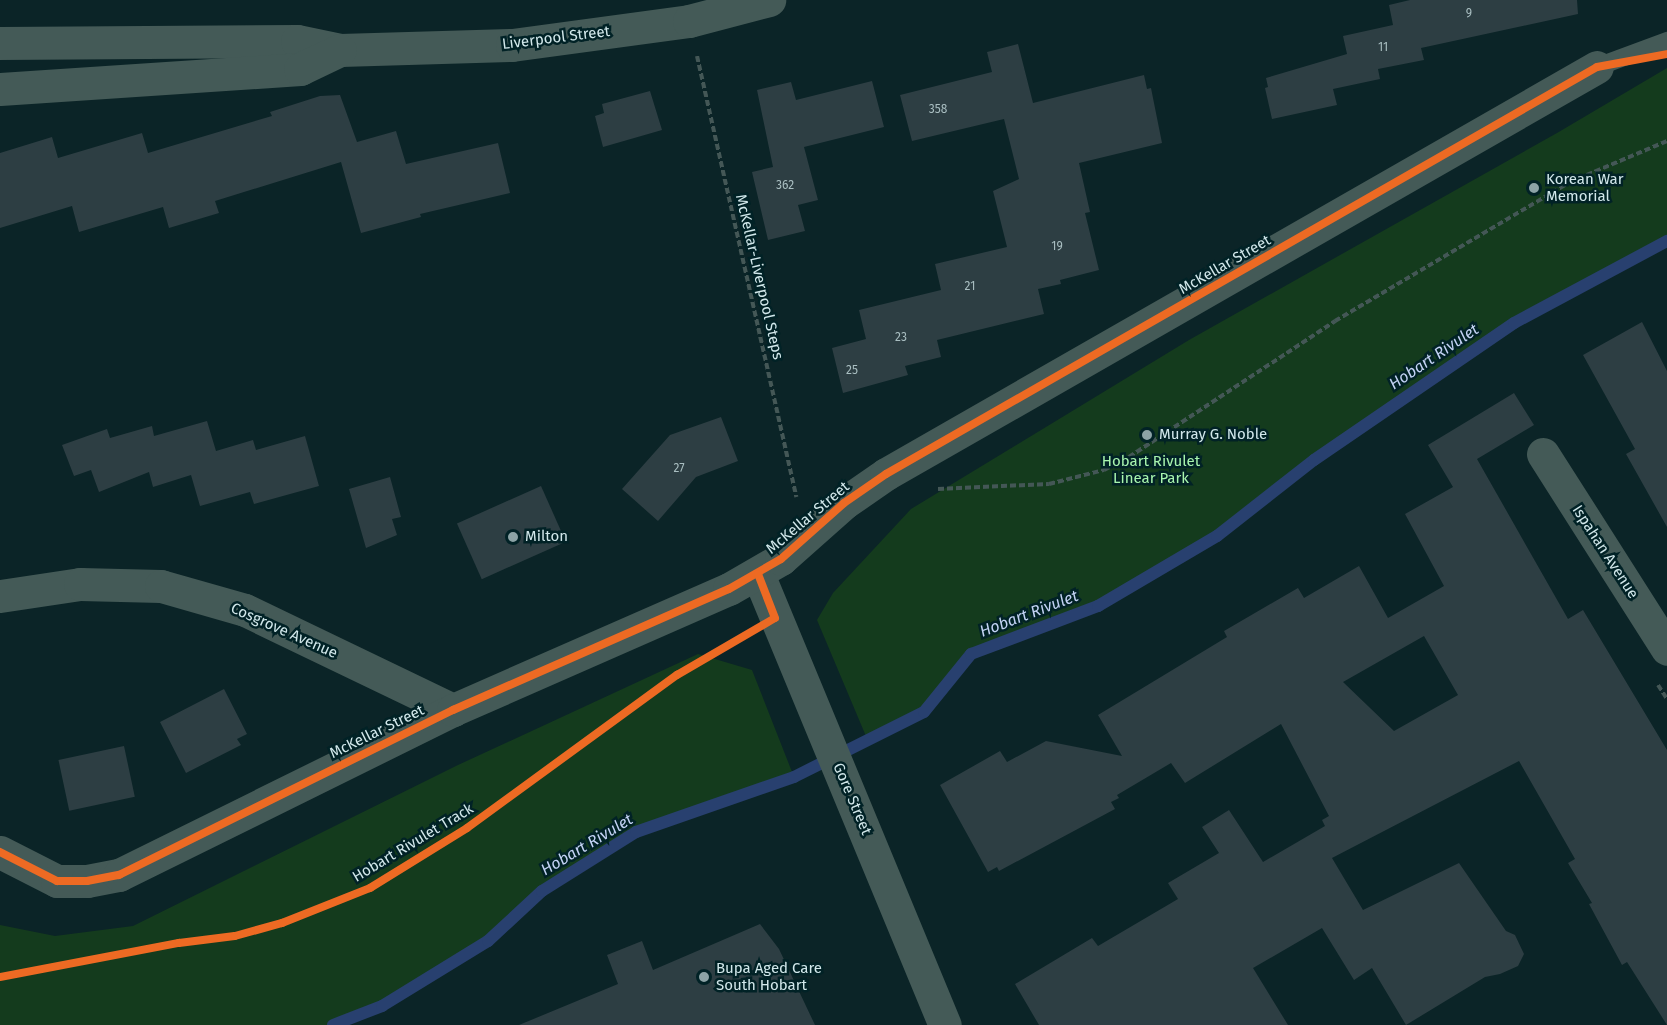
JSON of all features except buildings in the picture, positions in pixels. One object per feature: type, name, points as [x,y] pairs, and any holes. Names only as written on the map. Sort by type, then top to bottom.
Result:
[{"type":"street","name":"Liverpool Street","points":[[0,43],[297,41],[340,50],[512,45],[689,21],[769,0]]},
{"type":"street","name":"Liverpool Street","points":[[0,89],[300,69],[340,50]]},
{"type":"street","name":"McKellar Street","points":[[0,852],[57,881],[87,881],[119,875],[453,710],[758,574],[805,538],[844,503],[886,474],[1597,67]]},
{"type":"street","name":"Ispahan Avenue","points":[[1543,454],[1667,649]]},
{"type":"street","name":"Gore Street","points":[[758,574],[945,1025]]},
{"type":"street","name":"Cosgrove Avenue","points":[[0,596],[80,584],[161,586],[244,610],[453,710]]},
{"type":"lane","name":"McKellar Street","points":[[1597,67],[1667,41]]},
{"type":"path","points":[[886,474],[911,487],[929,489],[1049,484],[1104,470],[1129,457],[1335,321],[1570,182],[1667,141]]},
{"type":"green space","name":"Hobart Rivulet Linear Park","points":[[1667,68],[1667,241],[1514,323],[1314,460],[1217,536],[1098,606],[971,654],[924,712],[868,741],[817,620],[833,593],[911,509],[1189,340],[1557,133]]},
{"type":"green space","points":[[698,654],[752,670],[794,777],[636,832],[542,891],[488,941],[382,1006],[333,1025],[0,1025],[0,925],[55,936],[133,926],[458,765]]},
{"type":"waterway","name":"Hobart Rivulet","points":[[333,1025],[382,1006],[488,941],[542,891],[636,832],[794,777],[924,712],[971,654],[1098,606],[1217,536],[1314,460],[1514,323],[1667,241]]},
{"type":"cycle path","points":[[0,852],[57,881],[87,881],[119,875],[453,710],[729,589],[781,559],[844,503],[886,474],[1597,67],[1667,54]]},
{"type":"cycle path","name":"Hobart Rivulet Track","points":[[0,977],[179,943],[235,936],[282,923],[370,888],[467,828],[677,675],[775,618],[758,574]]},
{"type":"place","name":"Korean War Memorial","points":[[1534,188]]},
{"type":"place","name":"Murray G. Noble","points":[[1147,435]]},
{"type":"place","name":"Milton","points":[[513,537]]},
{"type":"place","name":"Bupa Aged Care South Hobart","points":[[704,977]]}]
